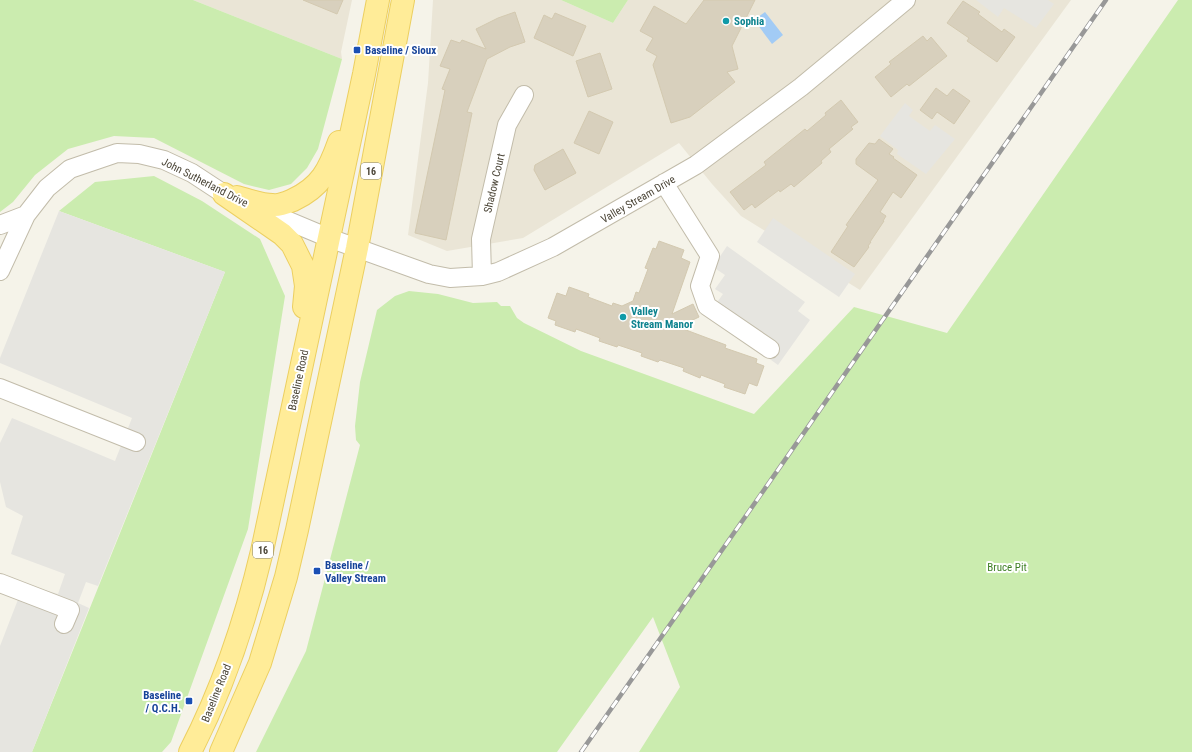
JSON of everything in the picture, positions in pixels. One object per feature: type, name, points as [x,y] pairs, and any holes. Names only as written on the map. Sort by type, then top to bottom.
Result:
[{"type":"main road","name":"Baseline Road","points":[[190,752],[206,718],[243,623],[253,588],[329,238],[378,0]]},
{"type":"main road","name":"16","points":[[221,752],[260,662],[286,578],[357,248],[403,0]]},
{"type":"main road","points":[[224,194],[274,206],[289,202],[305,194],[322,179],[331,165],[360,89]]},
{"type":"main road","points":[[224,194],[282,234],[292,244],[302,266],[306,286],[299,376]]},
{"type":"street","name":"Valley Stream Drive","points":[[329,238],[429,274],[450,278],[482,276],[498,272],[554,247],[696,165],[802,87],[906,0]]},
{"type":"street","name":"Shadow Court","points":[[482,276],[481,239],[507,125],[524,95]]},
{"type":"street","name":"John Sutherland Drive","points":[[1,266],[26,215],[47,188],[70,169],[117,153],[139,154],[164,160],[192,173],[224,194],[329,238]]},
{"type":"street","points":[[664,183],[710,256],[700,286],[707,306],[770,349]]},
{"type":"street","points":[[0,225],[26,215]]},
{"type":"street","points":[[0,388],[136,442]]},
{"type":"street","points":[[0,583],[70,610],[64,624]]},
{"type":"shaded area","points":[[193,0],[352,0],[341,52],[342,59]]},
{"type":"shaded area","points":[[433,0],[561,0],[613,23],[628,0],[1071,0],[860,290],[741,216],[712,184],[679,143],[523,238],[447,251],[408,235],[428,83]]},
{"type":"shaded area","points":[[976,0],[1048,0],[1054,4],[1036,28],[1004,8],[998,17]]},
{"type":"shaded area","points":[[905,103],[913,110],[909,116],[930,131],[935,125],[955,139],[926,174],[897,154],[898,150],[880,136]]},
{"type":"shaded area","points":[[59,211],[225,272],[98,586],[86,582],[78,603],[89,608],[32,752],[0,752],[0,646],[24,584],[58,594],[65,574],[11,554],[23,516],[6,507],[0,482],[0,443],[12,418],[115,461],[132,418],[0,363],[0,358]]},
{"type":"shaded area","points":[[773,218],[855,274],[839,297],[757,242]]},
{"type":"shaded area","points":[[727,246],[805,302],[798,311],[810,320],[778,365],[708,315],[723,294],[715,289],[725,275],[713,267]]},
{"type":"green space","points":[[0,0],[193,0],[342,59],[318,149],[307,168],[291,184],[269,190],[244,184],[154,138],[114,136],[68,149],[35,175],[13,202],[0,212]]},
{"type":"green space","points":[[561,0],[628,0],[613,23]]},
{"type":"green space","name":"Bruce Pit","points":[[1178,0],[1192,0],[1192,752],[639,752],[680,687],[653,617],[557,752],[256,752],[306,651],[360,445],[356,440],[355,426],[360,382],[377,310],[395,296],[409,291],[438,294],[473,303],[497,302],[501,306],[510,306],[517,318],[524,323],[581,351],[754,414],[854,307],[947,333]]},
{"type":"green space","points":[[154,176],[202,201],[260,239],[285,296],[248,529],[171,742],[162,752],[32,752],[225,272],[59,211],[95,182]]},
{"type":"water","points":[[765,12],[783,35],[772,44],[754,20]]},
{"type":"building","points":[[303,0],[343,0],[337,14]]},
{"type":"building","points":[[704,0],[755,0],[732,46],[738,69],[727,72],[735,82],[690,117],[671,123],[653,65],[657,56],[646,50],[653,38],[640,31],[654,6],[686,24]]},
{"type":"building","points":[[963,1],[980,12],[978,14],[1002,32],[1004,29],[1015,37],[997,62],[967,41],[969,38],[947,23]]},
{"type":"building","points":[[515,12],[525,42],[510,47],[487,59],[467,112],[472,113],[446,240],[415,233],[445,90],[442,89],[450,69],[440,66],[451,40],[460,43],[462,40],[486,49],[476,29],[498,18]]},
{"type":"building","points":[[555,13],[586,26],[573,56],[534,38],[544,15],[552,19]]},
{"type":"building","points":[[923,36],[927,41],[931,37],[947,56],[909,86],[907,84],[891,97],[875,77],[891,64],[889,62]]},
{"type":"building","points":[[600,53],[612,89],[588,97],[576,61]]},
{"type":"building","points":[[936,88],[947,96],[953,89],[970,101],[954,124],[937,112],[932,119],[920,110]]},
{"type":"building","points":[[841,100],[858,122],[851,127],[853,129],[829,149],[831,152],[821,161],[822,163],[794,187],[791,184],[780,192],[779,190],[755,208],[752,204],[744,210],[730,192],[766,165],[764,162],[805,129],[807,131]]},
{"type":"building","points":[[589,111],[613,122],[599,154],[574,143]]},
{"type":"building","points":[[879,139],[893,149],[889,154],[894,157],[893,158],[917,175],[901,198],[893,192],[880,212],[886,216],[884,221],[870,242],[869,247],[854,267],[831,252],[848,226],[846,225],[878,180],[856,164],[856,159],[869,143],[875,144]]},
{"type":"building","points":[[563,149],[576,173],[545,190],[534,170],[535,165]]},
{"type":"building","name":"Valley Stream Manor","points":[[659,241],[684,250],[681,258],[690,262],[672,314],[693,304],[699,317],[678,327],[726,345],[725,348],[757,359],[756,363],[764,366],[757,386],[749,383],[745,394],[724,387],[725,384],[701,375],[700,378],[683,371],[684,368],[660,360],[658,362],[641,356],[642,353],[618,345],[617,347],[599,341],[600,338],[576,329],[575,332],[555,325],[556,321],[548,318],[557,293],[566,296],[569,287],[589,294],[588,297],[612,306],[613,303],[622,306],[633,301],[636,292],[639,293],[648,269],[645,268],[653,248],[656,249]]},
{"type":"railway","points":[[581,752],[1106,0]]},
{"type":"place","name":"Sophia","points":[[726,21]]},
{"type":"place","name":"Baseline / Sioux","points":[[357,50]]},
{"type":"place","name":"Valley Stream Manor","points":[[623,317]]},
{"type":"place","name":"Baseline / Valley Stream","points":[[317,571]]},
{"type":"place","name":"Baseline / Q.C.H.","points":[[189,701]]}]
